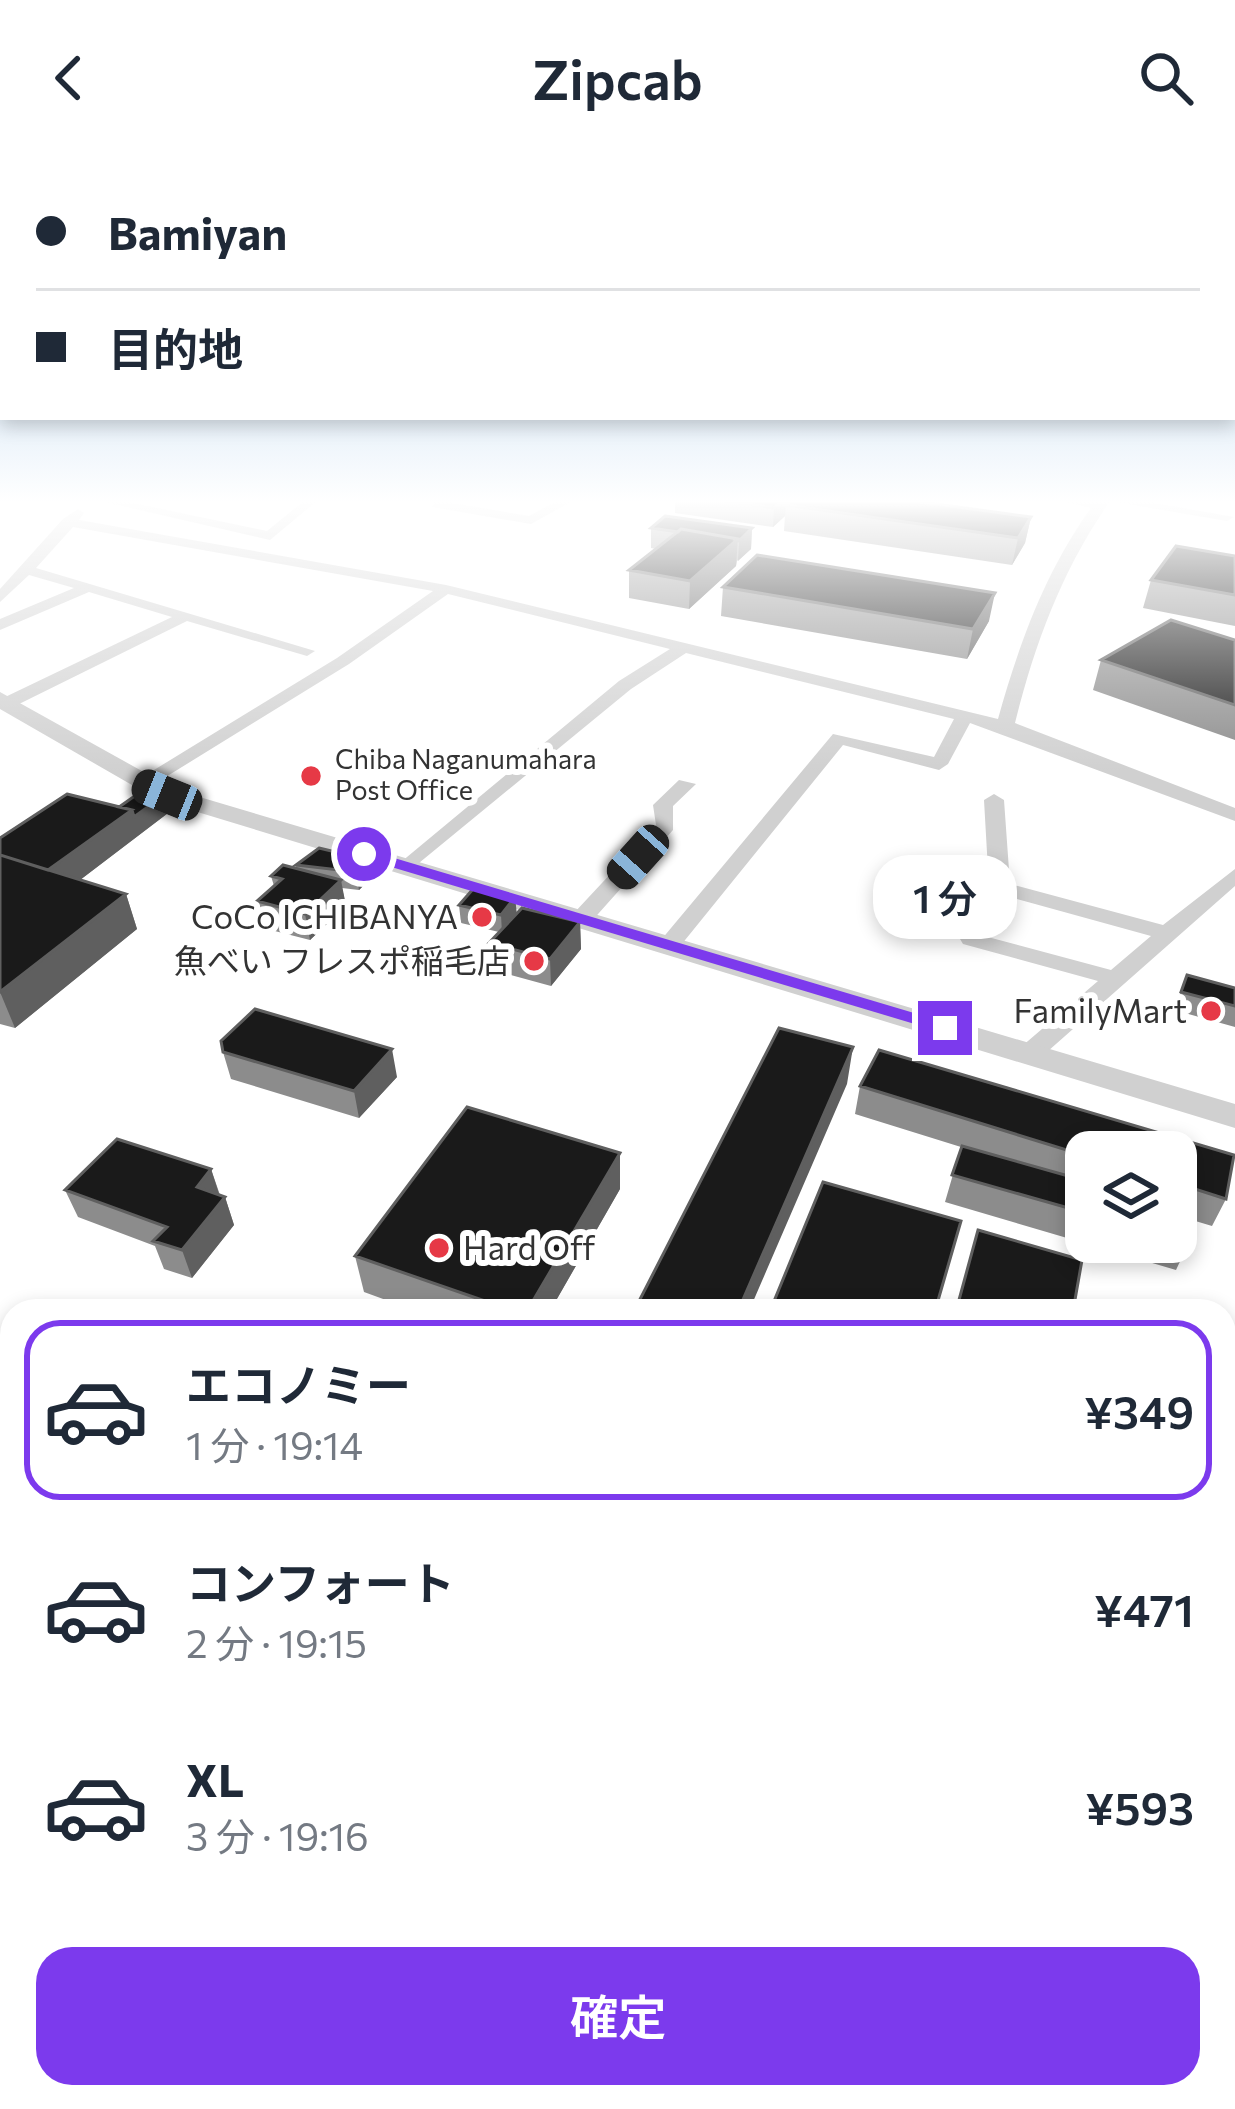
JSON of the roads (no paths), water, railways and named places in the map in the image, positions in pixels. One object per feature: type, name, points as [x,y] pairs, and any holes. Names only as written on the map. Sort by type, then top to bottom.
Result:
[{"type":"street","points":[[0,626],[79,591]]},
{"type":"street","points":[[102,591],[307,651]]},
{"type":"street","points":[[143,785],[343,661],[444,591]]},
{"type":"street","points":[[451,591],[1005,726],[1235,815]]},
{"type":"street","points":[[1005,726],[1029,631],[1047,591]]},
{"type":"street","points":[[4,701],[185,616]]},
{"type":"street","points":[[408,866],[625,685],[684,647]]},
{"type":"street","points":[[4,701],[143,785],[1235,1116]]},
{"type":"street","points":[[669,945],[839,738],[939,764],[964,717]]},
{"type":"street","points":[[582,918],[666,826],[663,805],[686,784]]},
{"type":"street","points":[[994,800],[1000,888],[970,939],[1113,978]]},
{"type":"street","points":[[1030,1053],[1235,874]]},
{"type":"street","points":[[1000,888],[1166,933]]},
{"type":"place","name":"Chiba Naganumahara Post Office","points":[[311,776]]},
{"type":"place","name":"CoCo ICHIBANYA","points":[[482,917]]},
{"type":"place","name":"魚べい フレスポ稲毛店","points":[[534,961]]},
{"type":"place","name":"FamilyMart","points":[[1211,1011]]},
{"type":"place","name":"Hard Off","points":[[439,1248]]}]
